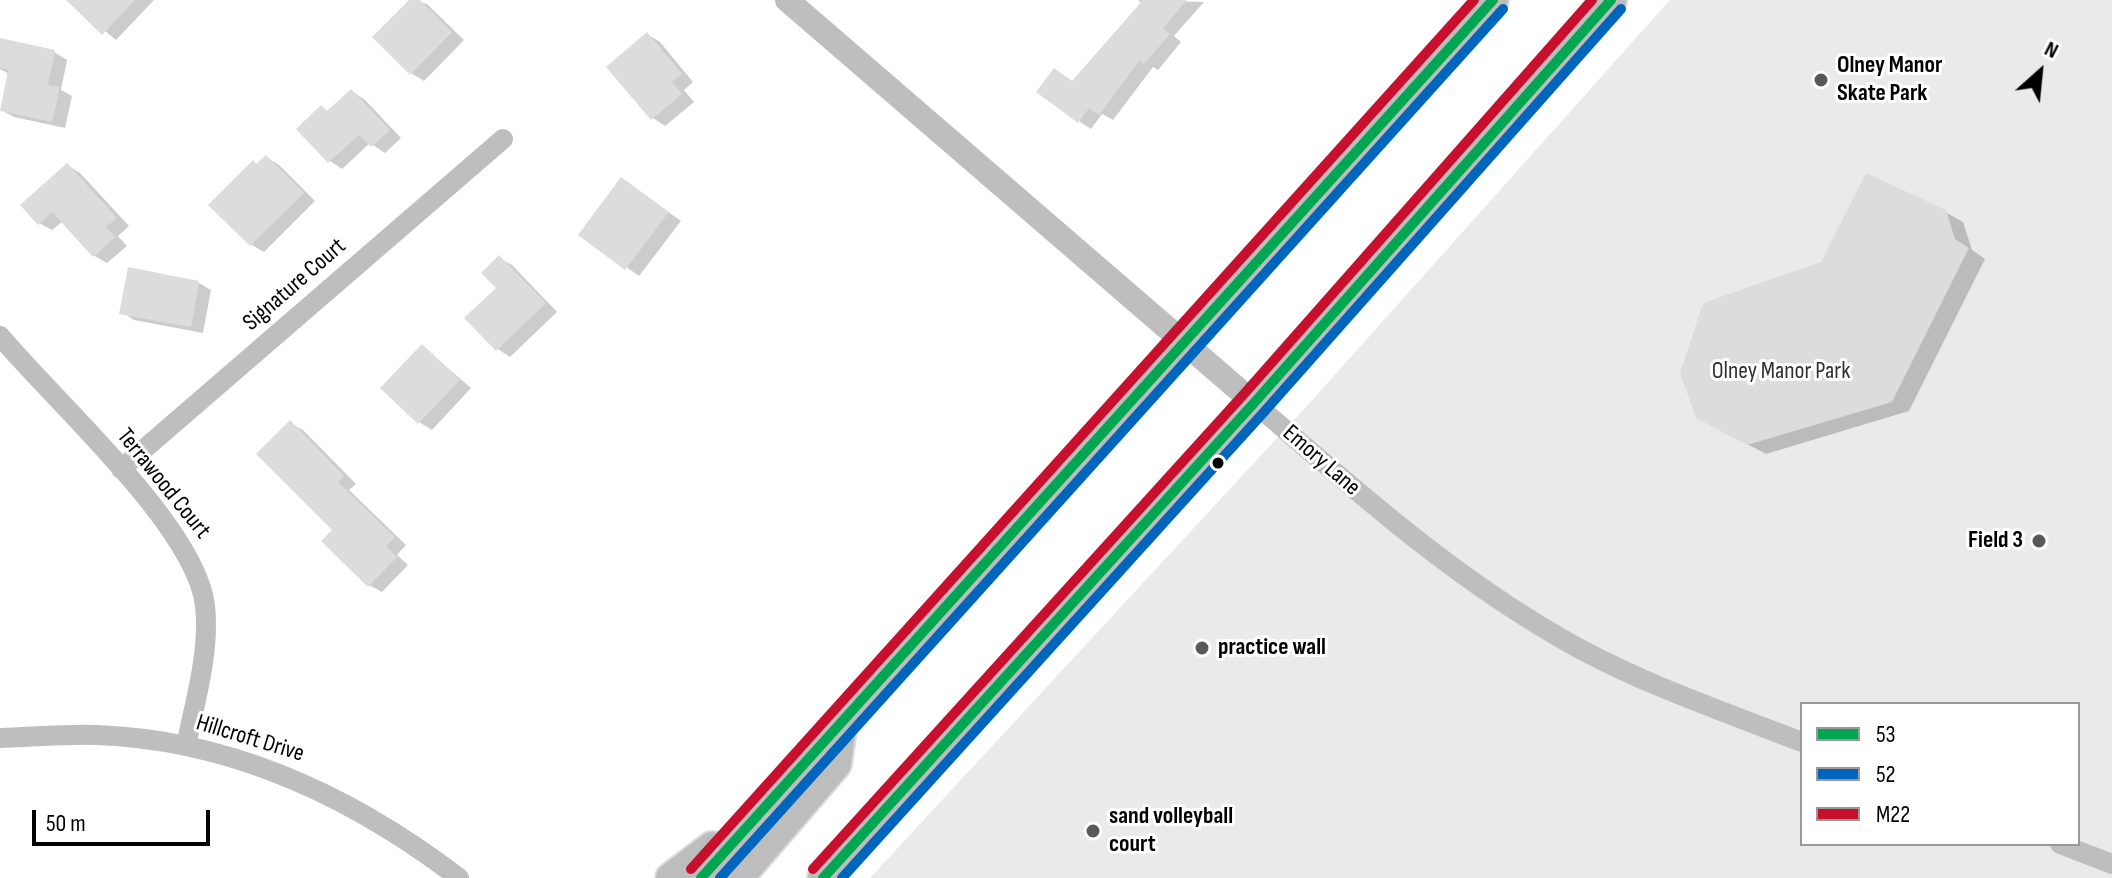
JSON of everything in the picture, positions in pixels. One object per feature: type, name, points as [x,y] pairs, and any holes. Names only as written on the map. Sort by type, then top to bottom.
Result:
[{"type":"main road","points":[[701,878],[1493,0]]},
{"type":"main road","points":[[823,878],[1254,403],[1611,0]]},
{"type":"main road","points":[[738,878],[836,764],[842,721]]},
{"type":"main road","points":[[671,878],[701,854],[751,822]]},
{"type":"street","name":"Emory Lane","points":[[787,0],[1431,553],[1559,638],[1618,667],[1800,741]]},
{"type":"street","name":"Signature Court","points":[[121,469],[503,139]]},
{"type":"street","name":"Terrawood Court","points":[[0,336],[121,469],[186,549],[198,573],[205,606],[204,648],[186,746]]},
{"type":"street","name":"Hillcroft Drive","points":[[0,738],[97,735],[186,746],[305,783],[363,812],[459,878]]},
{"type":"street","points":[[2065,846],[2112,864]]},
{"type":"green space","name":"Olney Manor Park","points":[[1670,0],[2112,0],[2112,878],[870,878],[1315,397]]},
{"type":"building","points":[[66,0],[135,0],[102,35]]},
{"type":"building","points":[[409,0],[420,0],[452,32],[410,75],[372,37]]},
{"type":"building","points":[[1143,0],[1187,0],[1163,28],[1170,34],[1144,64],[1140,60],[1099,115],[1089,108],[1078,123],[1036,92],[1054,68],[1072,81]]},
{"type":"building","points":[[647,32],[682,74],[672,82],[682,94],[651,120],[606,67]]},
{"type":"building","points":[[0,38],[55,50],[48,85],[60,87],[52,122],[0,111],[8,70],[0,68]]},
{"type":"building","points":[[351,89],[390,130],[371,147],[359,135],[328,163],[296,129],[321,105],[327,111]]},
{"type":"building","points":[[266,155],[304,193],[250,246],[208,205],[253,160],[256,164]]},
{"type":"building","points":[[67,163],[117,218],[106,227],[115,237],[93,257],[52,212],[38,225],[20,205]]},
{"type":"building","points":[[1866,173],[1946,210],[1955,239],[1969,248],[1892,402],[1747,445],[1696,418],[1680,373],[1703,303],[1821,262]]},
{"type":"building","points":[[621,177],[669,212],[625,270],[578,235]]},
{"type":"building","points":[[499,255],[546,303],[496,351],[464,318],[496,288],[481,273]]},
{"type":"building","points":[[128,267],[199,281],[191,327],[119,314]]},
{"type":"building","points":[[422,344],[460,380],[418,424],[380,388]]},
{"type":"building","points":[[290,420],[344,476],[338,482],[395,537],[386,546],[397,557],[368,587],[321,541],[332,530],[256,454]]},
{"type":"transit line","name":"M22","points":[[691,869],[1474,0]]},
{"type":"transit line","name":"53","points":[[701,878],[1493,0]]},
{"type":"transit line","name":"M22","points":[[813,869],[1244,394],[1592,0]]},
{"type":"transit line","name":"53","points":[[823,878],[1254,403],[1611,0]]},
{"type":"transit line","name":"52","points":[[720,878],[1503,9]]},
{"type":"transit line","name":"52","points":[[842,878],[1264,412],[1621,9]]},
{"type":"place","name":"Olney Manor Skate Park","points":[[1821,80]]},
{"type":"place","name":"Field 3","points":[[2039,541]]},
{"type":"place","name":"practice wall","points":[[1202,648]]},
{"type":"place","name":"sand volleyball court","points":[[1093,831]]}]
